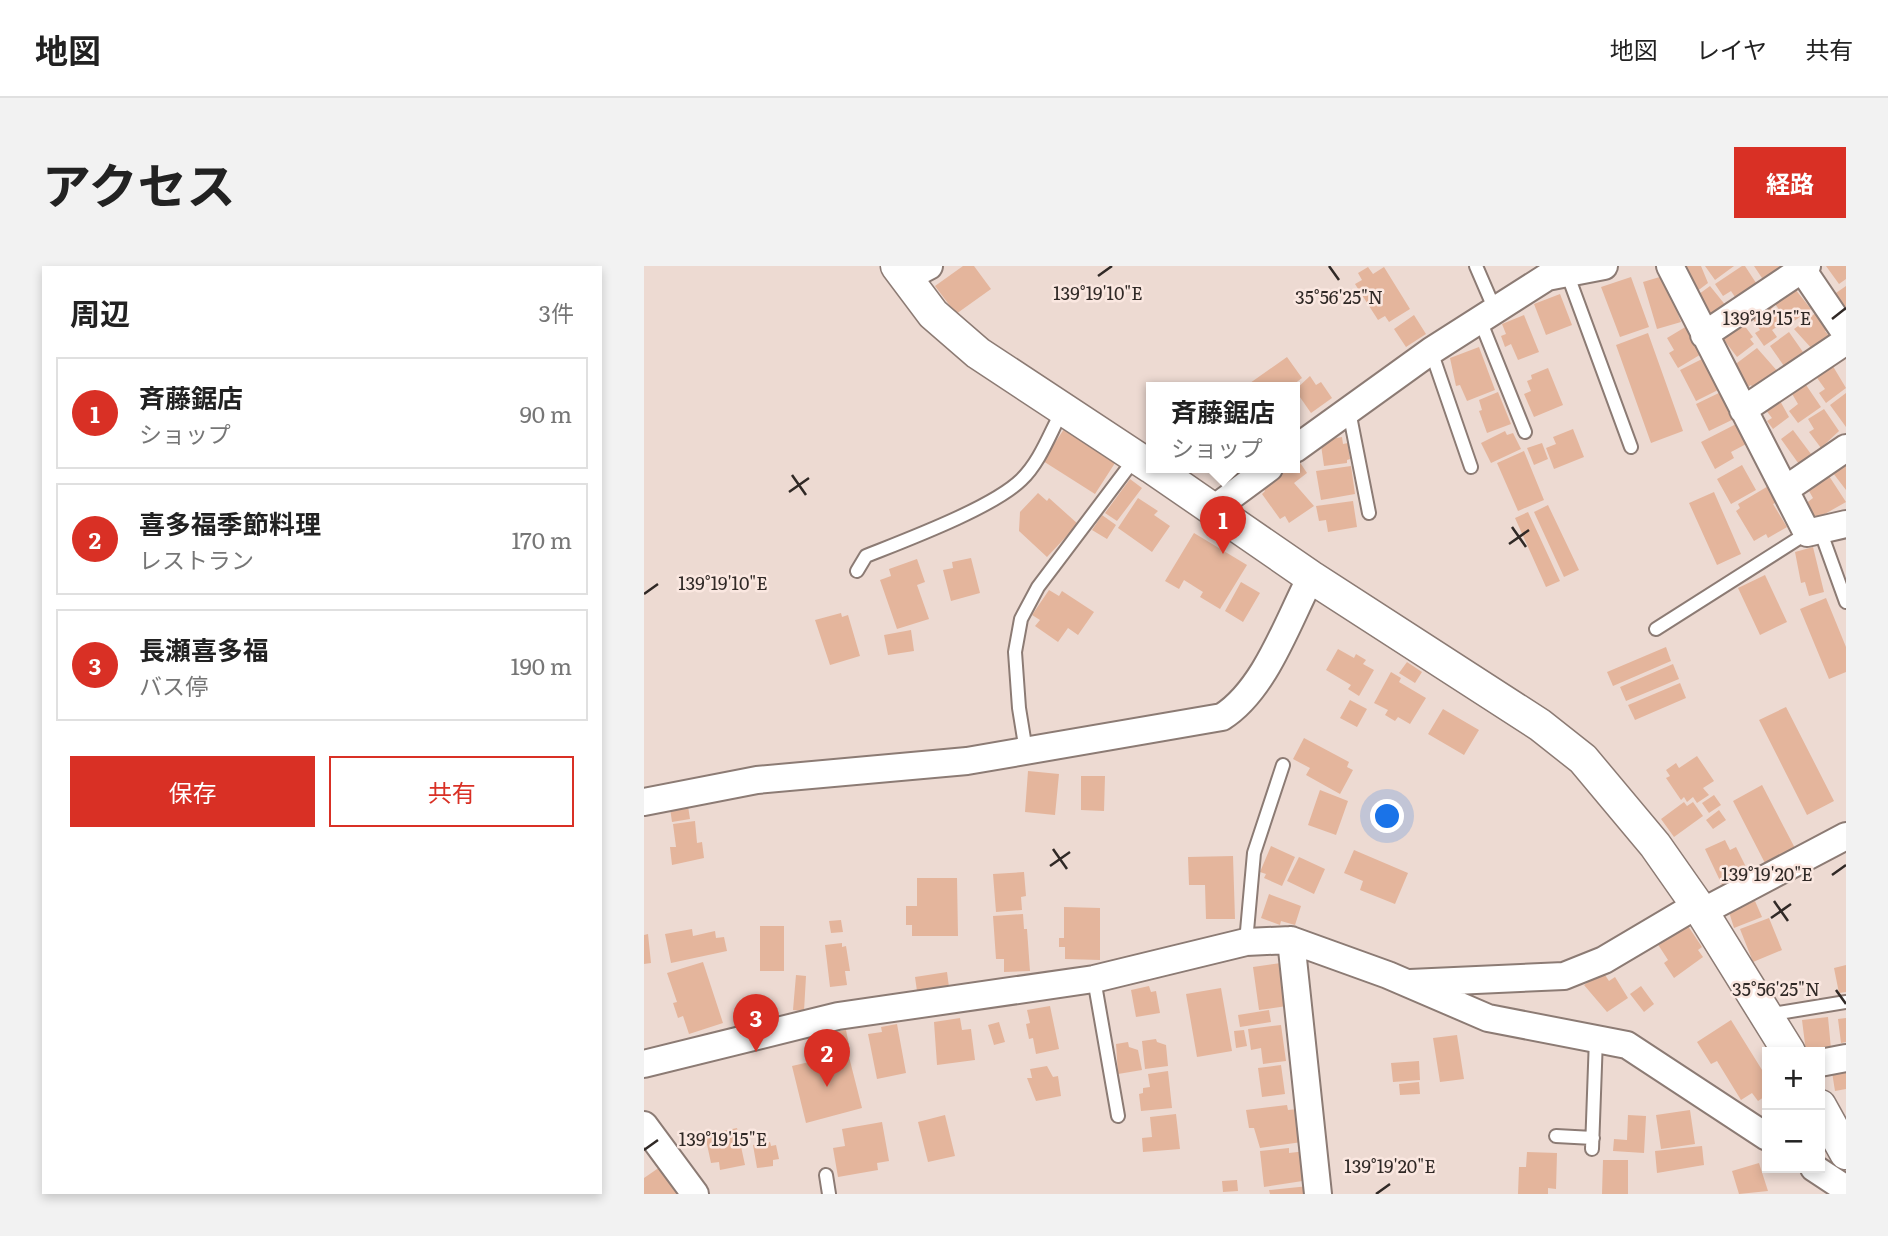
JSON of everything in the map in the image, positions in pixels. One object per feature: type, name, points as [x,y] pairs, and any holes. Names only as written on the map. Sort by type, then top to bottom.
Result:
[{"type":"street","points":[[1300,445],[1431,351],[1547,277],[1604,266]]},
{"type":"street","points":[[1670,266],[1743,410],[1786,489],[1814,531],[1846,524]]},
{"type":"street","points":[[1704,335],[1803,267],[1846,334]]},
{"type":"street","points":[[911,270],[933,314],[978,353],[1062,411],[1146,463]]},
{"type":"street","points":[[1743,410],[1846,341]]},
{"type":"street","points":[[1786,489],[1846,448]]},
{"type":"street","points":[[1161,473],[1311,577],[1540,725],[1583,759],[1623,804],[1699,909],[1786,1047]]},
{"type":"street","points":[[1215,508],[1262,473]]},
{"type":"street","points":[[644,802],[757,780],[967,761],[1222,717],[1237,708],[1254,687],[1311,577]]},
{"type":"street","points":[[1408,983],[1564,976],[1604,960],[1846,836]]},
{"type":"street","points":[[1291,940],[1318,1194]]},
{"type":"street","points":[[644,1064],[838,1016],[1094,979],[1246,942],[1291,940],[1408,983],[1488,1017],[1627,1045],[1762,1133]]},
{"type":"street","points":[[1825,1062],[1846,1058]]},
{"type":"street","points":[[1822,1110],[1846,1153]]},
{"type":"street","points":[[644,1125],[695,1194]]},
{"type":"street","points":[[1822,1173],[1846,1189]]},
{"type":"lane","points":[[1476,266],[1487,315],[1525,432]]},
{"type":"lane","points":[[1567,273],[1631,447]]},
{"type":"lane","points":[[1431,351],[1471,467]]},
{"type":"lane","points":[[858,571],[866,556],[996,498],[1021,481],[1032,467],[1062,411]]},
{"type":"lane","points":[[1349,411],[1369,513]]},
{"type":"lane","points":[[1026,751],[1019,708],[1016,652],[1021,619],[1038,587],[1146,465]]},
{"type":"lane","points":[[1656,629],[1814,531],[1846,602]]},
{"type":"lane","points":[[1246,942],[1254,853],[1283,765]]},
{"type":"lane","points":[[1094,979],[1118,1116]]},
{"type":"lane","points":[[1766,1016],[1846,1002]]},
{"type":"lane","points":[[1556,1136],[1592,1143],[1596,1038]]},
{"type":"lane","points":[[826,1175],[829,1194]]},
{"type":"building","points":[[963,266],[974,266],[991,289],[956,314],[935,286]]},
{"type":"building","points":[[1683,266],[1701,266],[1708,283],[1696,292]]},
{"type":"building","points":[[1705,266],[1734,266],[1715,280]]},
{"type":"building","points":[[1745,266],[1760,289],[1739,303],[1731,291],[1723,296],[1715,284]]},
{"type":"building","points":[[1754,266],[1782,266],[1784,268],[1766,284]]},
{"type":"building","points":[[1826,266],[1846,266],[1846,279],[1839,284]]},
{"type":"building","points":[[1368,267],[1373,274],[1384,267],[1410,309],[1389,322],[1385,316],[1378,320],[1355,284],[1362,280],[1358,273]]},
{"type":"building","points":[[1663,276],[1681,322],[1657,329],[1643,282]]},
{"type":"building","points":[[1631,277],[1649,327],[1620,337],[1601,287]]},
{"type":"building","points":[[1710,286],[1727,307],[1711,319],[1695,297]]},
{"type":"building","points":[[1846,286],[1846,313],[1833,295]]},
{"type":"building","points":[[1795,289],[1811,309],[1790,324],[1775,304]]},
{"type":"building","points":[[1560,294],[1572,325],[1546,335],[1534,304]]},
{"type":"building","points":[[1770,303],[1784,322],[1772,330],[1777,337],[1764,346],[1755,333],[1760,330],[1751,316]]},
{"type":"building","points":[[1817,312],[1829,328],[1825,331],[1830,337],[1813,350],[1794,329]]},
{"type":"building","points":[[1414,315],[1426,334],[1406,347],[1394,329]]},
{"type":"building","points":[[1524,315],[1539,352],[1518,360],[1511,344],[1505,347],[1501,336],[1506,334],[1502,324]]},
{"type":"building","points":[[1741,321],[1753,337],[1750,339],[1754,344],[1737,357],[1721,336]]},
{"type":"building","points":[[1687,326],[1703,353],[1678,368],[1669,353],[1674,350],[1667,338]]},
{"type":"building","points":[[1789,332],[1803,352],[1784,366],[1770,346]]},
{"type":"building","points":[[1648,333],[1683,431],[1651,443],[1616,345]]},
{"type":"building","points":[[1479,347],[1495,390],[1467,401],[1460,385],[1456,386],[1450,358]]},
{"type":"building","points":[[1757,348],[1779,373],[1754,390],[1751,385],[1748,387],[1733,366]]},
{"type":"building","points":[[1287,357],[1302,378],[1297,382],[1252,382]]},
{"type":"building","points":[[1704,358],[1720,389],[1696,401],[1680,370]]},
{"type":"building","points":[[1831,363],[1846,388],[1826,403],[1819,393],[1825,389],[1815,375]]},
{"type":"building","points":[[1548,368],[1563,405],[1534,417],[1524,394],[1531,391],[1527,381],[1532,379],[1531,375]]},
{"type":"building","points":[[1310,376],[1316,385],[1321,382],[1332,398],[1311,413],[1300,397],[1300,385]]},
{"type":"building","points":[[1804,382],[1821,407],[1798,423],[1789,411],[1798,404],[1791,392]]},
{"type":"building","points":[[1723,391],[1736,418],[1709,431],[1696,404]]},
{"type":"building","points":[[1498,392],[1511,424],[1487,433],[1479,411],[1482,410],[1479,400]]},
{"type":"building","points":[[1846,393],[1846,427],[1830,405]]},
{"type":"building","points":[[1779,399],[1789,417],[1773,429],[1767,421],[1772,418],[1765,409]]},
{"type":"building","points":[[1824,409],[1839,431],[1821,448],[1809,432],[1814,429],[1808,419]]},
{"type":"building","points":[[1740,422],[1750,442],[1731,452],[1734,458],[1715,469],[1701,442]]},
{"type":"building","points":[[1064,429],[1115,463],[1095,494],[1043,461]]},
{"type":"building","points":[[1573,429],[1584,457],[1554,469],[1546,448],[1556,444],[1553,437]]},
{"type":"building","points":[[1793,430],[1814,458],[1801,467],[1781,439]]},
{"type":"building","points":[[1505,431],[1507,435],[1513,433],[1521,449],[1491,463],[1481,443]]},
{"type":"building","points":[[1342,437],[1343,444],[1348,443],[1350,459],[1347,463],[1324,466],[1321,445],[1326,444],[1325,440]]},
{"type":"building","points":[[1542,443],[1548,459],[1534,465],[1527,448]]},
{"type":"building","points":[[1524,451],[1544,500],[1518,511],[1497,463]]},
{"type":"building","points":[[1300,462],[1307,473],[1294,483],[1314,506],[1289,523],[1285,516],[1280,519],[1262,494],[1265,491],[1262,487],[1277,473],[1300,473]]},
{"type":"building","points":[[1846,463],[1846,490],[1833,473]]},
{"type":"building","points":[[1742,465],[1756,490],[1731,504],[1717,479]]},
{"type":"building","points":[[1351,466],[1355,494],[1321,500],[1316,471]]},
{"type":"building","points":[[1218,473],[1232,473],[1222,479]]},
{"type":"building","points":[[1829,476],[1846,502],[1816,519],[1805,504],[1813,498],[1809,491]]},
{"type":"building","points":[[1130,479],[1142,488],[1117,521],[1105,513]]},
{"type":"building","points":[[1770,485],[1780,501],[1773,504],[1787,527],[1768,538],[1766,534],[1754,541],[1736,511],[1740,508],[1738,504]]},
{"type":"building","points":[[1714,492],[1741,554],[1717,565],[1689,503]]},
{"type":"building","points":[[1038,493],[1047,501],[1049,498],[1078,524],[1047,557],[1019,531],[1020,512]]},
{"type":"building","points":[[1138,498],[1158,511],[1154,515],[1170,526],[1152,552],[1118,528]]},
{"type":"building","points":[[1353,501],[1357,527],[1328,532],[1326,520],[1319,521],[1316,506]]},
{"type":"building","points":[[1548,505],[1579,570],[1564,577],[1534,512]]},
{"type":"building","points":[[1528,512],[1560,581],[1546,587],[1515,518]]},
{"type":"building","points":[[1102,515],[1116,525],[1107,539],[1092,530]]},
{"type":"building","points":[[1194,533],[1247,565],[1220,609],[1200,597],[1203,592],[1184,580],[1179,589],[1165,581]]},
{"type":"building","points":[[1813,547],[1824,592],[1809,596],[1805,582],[1801,583],[1795,552]]},
{"type":"building","points":[[971,558],[980,593],[951,601],[943,570],[953,568],[952,562]]},
{"type":"building","points":[[917,559],[925,582],[917,585],[929,619],[897,629],[880,580],[891,576],[889,569]]},
{"type":"building","points":[[1765,575],[1787,622],[1760,635],[1738,588]]},
{"type":"building","points":[[1241,582],[1260,593],[1243,622],[1225,611]]},
{"type":"building","points":[[1049,590],[1059,596],[1062,591],[1094,612],[1078,635],[1068,628],[1058,642],[1035,626],[1040,620],[1032,615]]},
{"type":"building","points":[[1826,598],[1846,647],[1846,672],[1829,679],[1800,609]]},
{"type":"building","points":[[841,613],[842,617],[848,615],[860,656],[830,665],[815,620]]},
{"type":"building","points":[[911,630],[914,651],[888,655],[884,635]]},
{"type":"building","points":[[1666,647],[1671,661],[1613,686],[1607,672]]},
{"type":"building","points":[[1338,649],[1354,658],[1356,654],[1366,660],[1363,664],[1374,670],[1359,696],[1348,689],[1351,685],[1326,670]]},
{"type":"building","points":[[1407,662],[1422,672],[1415,683],[1399,673]]},
{"type":"building","points":[[1673,664],[1679,679],[1626,701],[1620,687]]},
{"type":"building","points":[[1391,672],[1401,678],[1399,682],[1426,698],[1410,724],[1398,717],[1395,721],[1385,715],[1388,710],[1374,703]]},
{"type":"building","points":[[1680,683],[1686,698],[1635,720],[1628,705]]},
{"type":"building","points":[[1350,700],[1367,709],[1357,727],[1340,718]]},
{"type":"building","points":[[1786,707],[1834,801],[1807,815],[1759,720]]},
{"type":"building","points":[[1443,709],[1479,730],[1464,755],[1428,734]]},
{"type":"building","points":[[1304,738],[1349,762],[1347,767],[1353,770],[1340,794],[1306,775],[1310,768],[1293,759]]},
{"type":"building","points":[[1697,756],[1714,781],[1703,788],[1709,795],[1697,803],[1693,797],[1687,802],[1684,797],[1681,800],[1666,778],[1670,776],[1666,770],[1676,763],[1679,768]]},
{"type":"building","points":[[1028,771],[1059,774],[1055,815],[1025,812]]},
{"type":"building","points":[[1081,776],[1105,776],[1104,811],[1081,810]]},
{"type":"building","points":[[1762,785],[1797,852],[1767,867],[1733,801]]},
{"type":"building","points":[[1320,790],[1348,801],[1336,835],[1308,825]]},
{"type":"building","points":[[1714,795],[1721,805],[1709,813],[1702,803]]},
{"type":"building","points":[[1684,802],[1687,806],[1693,802],[1703,816],[1674,837],[1661,819]]},
{"type":"building","points":[[688,806],[690,819],[672,822],[670,808]]},
{"type":"building","points":[[1719,810],[1726,820],[1713,829],[1706,820]]},
{"type":"building","points":[[695,821],[697,843],[702,842],[704,858],[672,865],[670,847],[676,847],[673,824]]},
{"type":"building","points":[[1725,840],[1730,850],[1736,847],[1750,875],[1723,887],[1705,849]]},
{"type":"building","points":[[1271,846],[1295,857],[1282,886],[1264,878],[1266,874],[1260,872]]},
{"type":"building","points":[[1354,850],[1408,873],[1395,904],[1360,890],[1363,881],[1344,873]]},
{"type":"building","points":[[1233,856],[1235,919],[1206,919],[1205,885],[1189,885],[1188,857]]},
{"type":"building","points":[[1299,857],[1325,869],[1314,894],[1287,881]]},
{"type":"building","points":[[1024,872],[1026,896],[1021,897],[1022,910],[996,912],[993,874]]},
{"type":"building","points":[[917,878],[957,878],[958,936],[912,936],[912,925],[906,925],[906,906],[917,906]]},
{"type":"building","points":[[1269,894],[1301,906],[1295,925],[1281,921],[1280,925],[1261,918]]},
{"type":"building","points":[[1755,901],[1762,917],[1734,928],[1729,912]]},
{"type":"building","points":[[1064,907],[1100,908],[1100,960],[1065,959],[1065,947],[1059,947],[1059,938],[1064,938]]},
{"type":"building","points":[[1023,914],[1024,929],[1027,929],[1030,971],[1004,972],[1004,959],[996,959],[993,916]]},
{"type":"building","points":[[1769,918],[1782,950],[1753,962],[1740,929]]},
{"type":"building","points":[[841,920],[843,932],[831,933],[829,921]]},
{"type":"building","points":[[1686,923],[1702,947],[1698,950],[1703,957],[1674,978],[1664,963],[1668,960],[1657,943]]},
{"type":"building","points":[[760,926],[784,926],[784,971],[760,971]]},
{"type":"building","points":[[692,929],[693,936],[715,931],[716,938],[724,937],[727,951],[671,963],[665,934]]},
{"type":"building","points":[[648,934],[651,963],[644,964],[644,935]]},
{"type":"building","points":[[842,943],[842,947],[846,946],[850,971],[845,971],[847,985],[830,987],[825,945]]},
{"type":"building","points":[[703,962],[723,1023],[689,1034],[683,1016],[678,1018],[673,1003],[677,1002],[667,973]]},
{"type":"building","points":[[1281,963],[1287,1006],[1259,1010],[1253,967]]},
{"type":"building","points":[[1846,965],[1846,992],[1839,993],[1834,968]]},
{"type":"building","points":[[947,972],[949,987],[917,991],[915,977]]},
{"type":"building","points":[[1603,972],[1609,981],[1615,977],[1628,998],[1607,1012],[1584,985]]},
{"type":"building","points":[[796,975],[806,976],[804,1011],[793,1010]]},
{"type":"building","points":[[1149,986],[1151,992],[1156,991],[1160,1013],[1136,1017],[1131,990]]},
{"type":"building","points":[[1641,986],[1654,1004],[1644,1012],[1630,994]]},
{"type":"building","points":[[1221,988],[1232,1051],[1197,1057],[1186,994]]},
{"type":"building","points":[[1050,1006],[1059,1049],[1036,1054],[1033,1038],[1029,1039],[1027,1010]]},
{"type":"building","points":[[1269,1010],[1271,1022],[1240,1027],[1238,1015]]},
{"type":"building","points":[[1828,1017],[1831,1049],[1805,1047],[1802,1020]]},
{"type":"building","points":[[960,1018],[962,1030],[971,1029],[975,1060],[937,1065],[934,1022]]},
{"type":"building","points":[[1846,1018],[1846,1042],[1841,1043],[1838,1019]]},
{"type":"building","points":[[1731,1020],[1762,1070],[1762,1098],[1758,1101],[1752,1093],[1741,1100],[1717,1061],[1711,1064],[1697,1042]]},
{"type":"building","points":[[999,1022],[1005,1042],[994,1045],[988,1025]]},
{"type":"building","points":[[897,1024],[906,1073],[877,1079],[868,1034],[882,1032],[881,1027]]},
{"type":"building","points":[[1281,1025],[1286,1061],[1263,1064],[1261,1048],[1251,1050],[1248,1029]]},
{"type":"building","points":[[846,1030],[849,1045],[838,1048],[834,1032]]},
{"type":"building","points":[[1244,1030],[1247,1046],[1236,1048],[1234,1031]]},
{"type":"building","points":[[1457,1035],[1464,1079],[1440,1082],[1433,1038]]},
{"type":"building","points":[[1156,1039],[1166,1045],[1168,1066],[1145,1069],[1142,1041]]},
{"type":"building","points":[[1128,1042],[1129,1047],[1138,1050],[1142,1070],[1118,1074],[1116,1044]]},
{"type":"building","points":[[848,1053],[862,1108],[806,1123],[792,1066]]},
{"type":"building","points":[[1419,1061],[1420,1080],[1393,1082],[1391,1063]]},
{"type":"building","points":[[1281,1065],[1285,1094],[1262,1097],[1258,1068]]},
{"type":"building","points":[[1047,1066],[1053,1077],[1058,1076],[1061,1096],[1036,1101],[1027,1078],[1032,1078],[1030,1069]]},
{"type":"building","points":[[1846,1069],[1846,1089],[1835,1091],[1832,1072]]},
{"type":"building","points":[[1168,1071],[1172,1108],[1141,1111],[1139,1094],[1143,1093],[1143,1088],[1150,1087],[1148,1074]]},
{"type":"building","points":[[1419,1082],[1420,1094],[1400,1095],[1399,1084]]},
{"type":"building","points":[[1287,1105],[1288,1110],[1298,1109],[1302,1142],[1260,1148],[1254,1128],[1249,1128],[1246,1110]]},
{"type":"building","points":[[1690,1110],[1695,1144],[1661,1149],[1656,1115]]},
{"type":"building","points":[[1176,1114],[1180,1149],[1143,1152],[1142,1138],[1152,1137],[1150,1117]]},
{"type":"building","points":[[945,1115],[955,1156],[928,1162],[918,1122]]},
{"type":"building","points":[[1628,1115],[1646,1116],[1644,1153],[1613,1151],[1614,1139],[1627,1140]]},
{"type":"building","points":[[882,1122],[889,1161],[877,1163],[878,1170],[838,1177],[833,1148],[845,1146],[842,1129]]},
{"type":"building","points":[[737,1128],[745,1165],[720,1170],[719,1162],[711,1163],[705,1135]]},
{"type":"building","points":[[770,1142],[771,1146],[776,1145],[779,1159],[773,1160],[773,1166],[757,1168],[753,1145]]},
{"type":"building","points":[[1702,1146],[1704,1165],[1657,1173],[1655,1151]]},
{"type":"building","points":[[1289,1148],[1289,1153],[1306,1151],[1309,1180],[1264,1187],[1260,1151]]},
{"type":"building","points":[[1527,1152],[1557,1153],[1556,1189],[1548,1188],[1548,1194],[1518,1194],[1519,1167],[1526,1167]]},
{"type":"building","points":[[1603,1160],[1628,1160],[1628,1194],[1602,1194]]},
{"type":"building","points":[[1759,1163],[1768,1191],[1739,1194],[1732,1171]]},
{"type":"building","points":[[660,1167],[679,1194],[644,1194],[644,1178]]},
{"type":"building","points":[[1237,1180],[1238,1191],[1223,1192],[1222,1181]]},
{"type":"building","points":[[1309,1186],[1310,1194],[1270,1194],[1269,1190]]},
{"type":"place","name":"斉藤鋸店","points":[[1223,554]]},
{"type":"place","name":"長瀬喜多福","points":[[756,1052]]},
{"type":"place","name":"喜多福季節料理","points":[[827,1087]]}]
